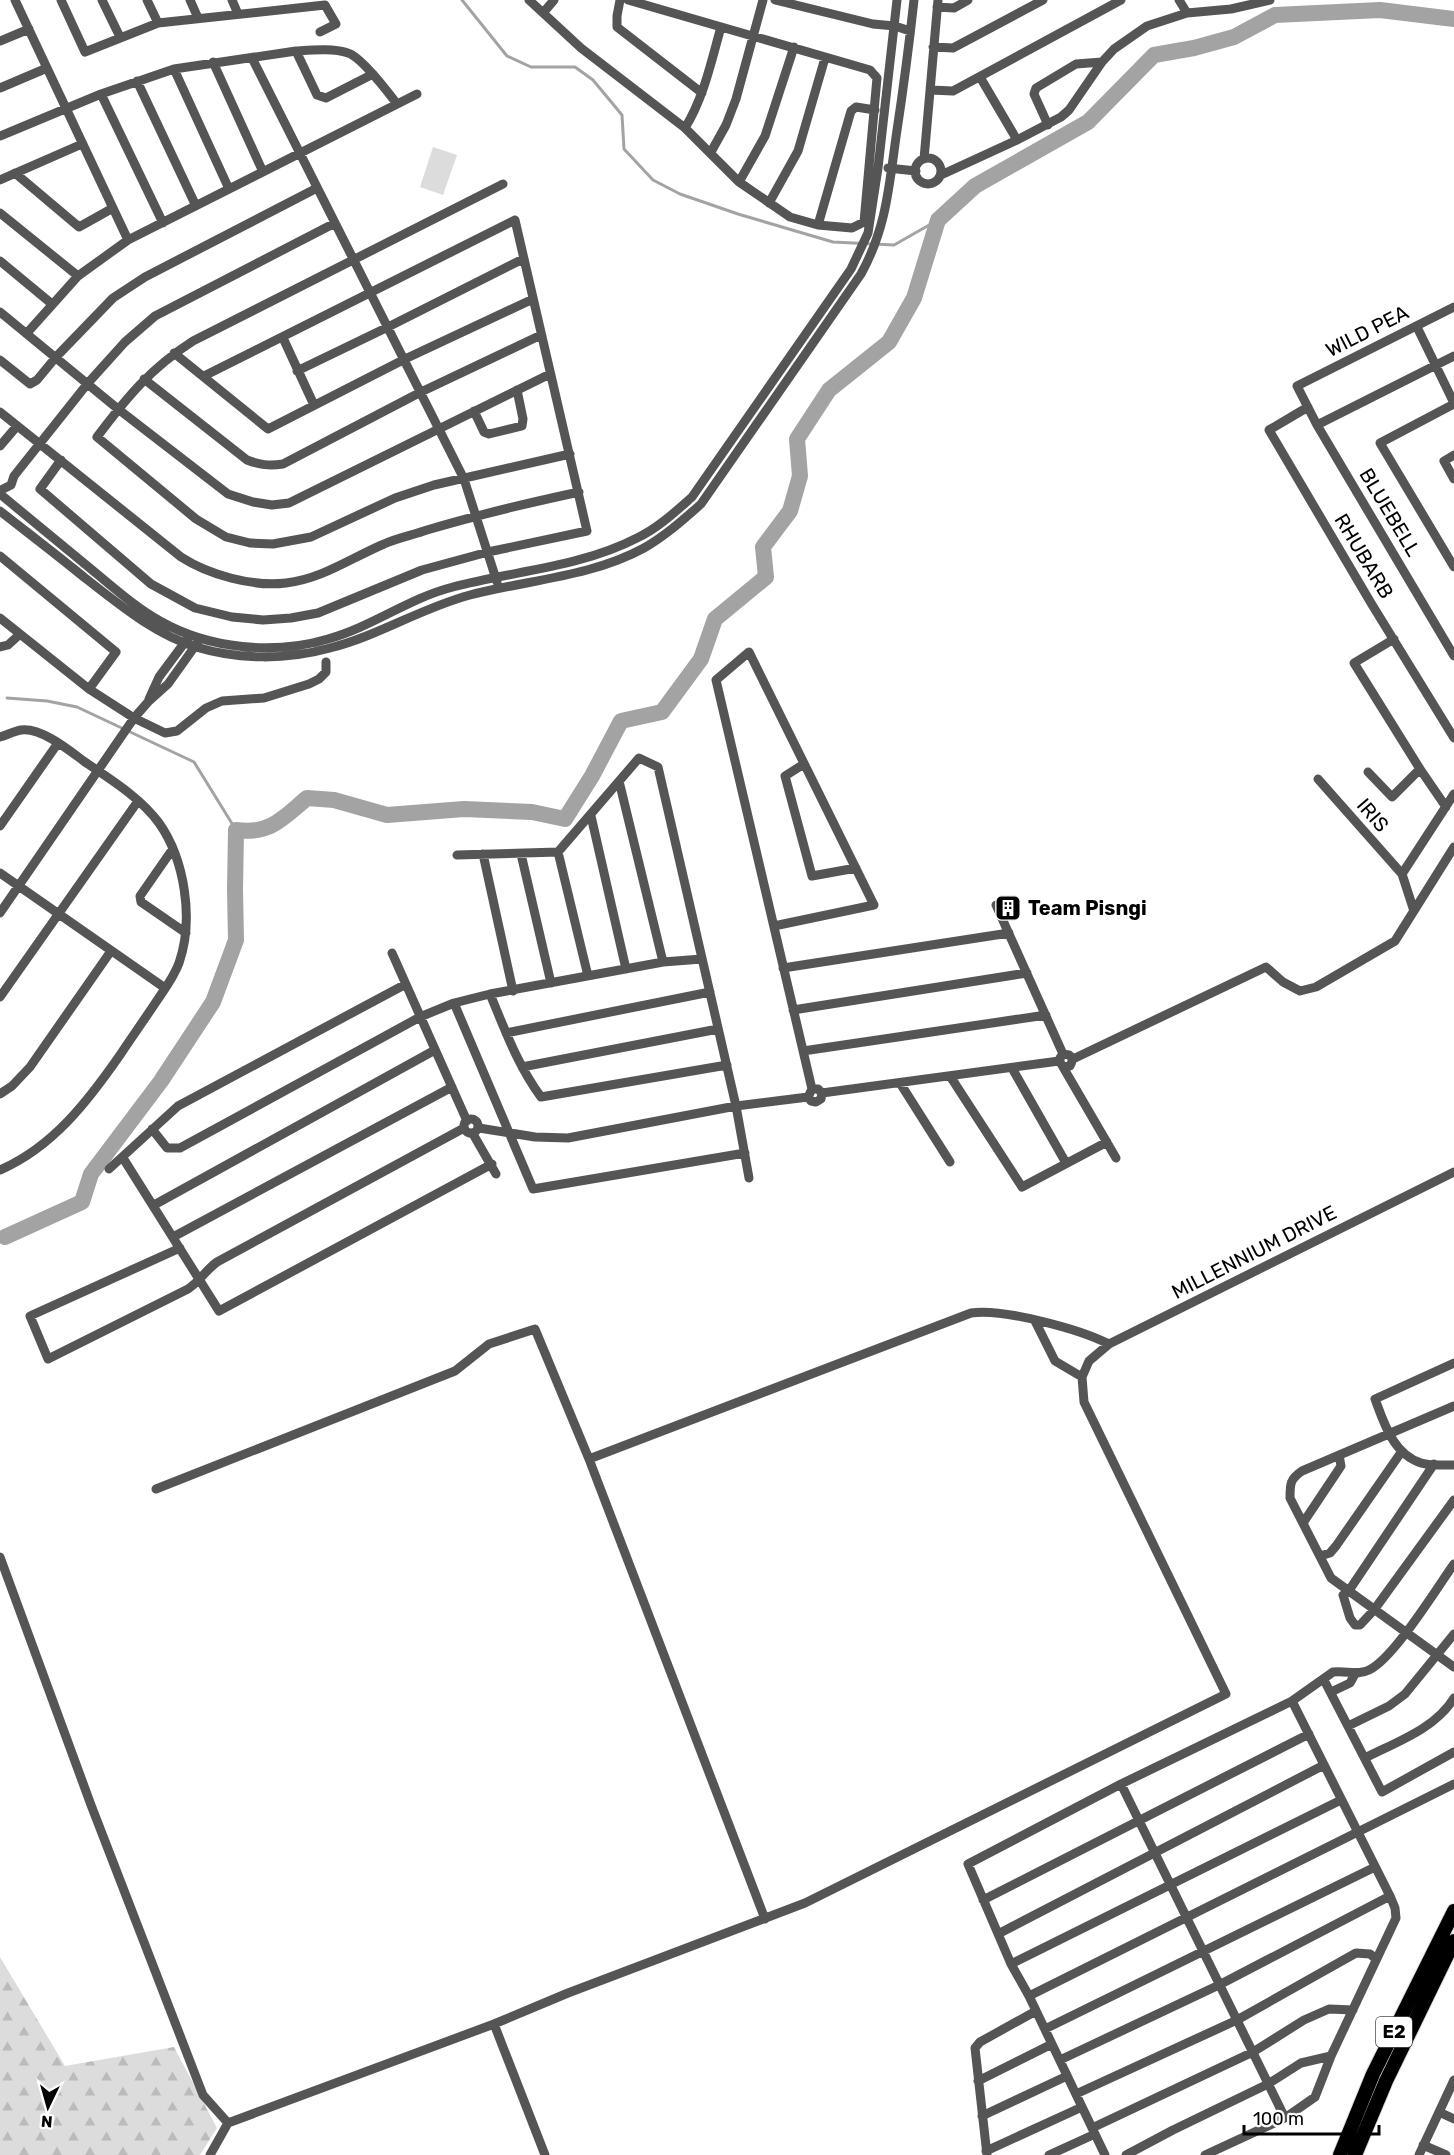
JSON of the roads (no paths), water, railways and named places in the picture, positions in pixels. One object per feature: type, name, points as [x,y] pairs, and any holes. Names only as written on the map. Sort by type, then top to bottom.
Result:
[{"type":"highway","name":"E2","points":[[1340,2155],[1373,2074],[1454,1911]]},
{"type":"highway","name":"E2","points":[[1355,2155],[1386,2081],[1454,1941]]},
{"type":"street","points":[[15,0],[128,240]]},
{"type":"street","points":[[61,0],[85,52],[158,23],[238,14],[303,3],[325,5],[336,24],[320,32]]},
{"type":"street","points":[[102,0],[120,37]]},
{"type":"street","points":[[147,0],[158,23]]},
{"type":"street","points":[[189,0],[198,18]]},
{"type":"street","points":[[232,0],[238,14]]},
{"type":"street","points":[[530,0],[581,48],[685,128],[739,182],[790,217],[818,225],[852,228],[864,222],[877,78],[870,69],[628,0]]},
{"type":"street","points":[[543,13],[554,0]]},
{"type":"street","points":[[620,0],[617,27],[702,93]]},
{"type":"street","points":[[711,152],[726,125],[736,99],[763,0]]},
{"type":"street","points":[[775,0],[910,31]]},
{"type":"street","points":[[198,642],[278,648],[304,645],[351,632],[420,598],[452,587],[600,554],[622,546],[668,518],[692,497],[861,251],[868,233],[878,168],[897,0]]},
{"type":"street","points":[[0,511],[126,609],[159,630],[229,654],[276,657],[332,648],[455,599],[564,575],[624,557],[644,548],[674,528],[701,504],[861,274],[879,236],[892,168],[914,0]]},
{"type":"street","points":[[924,159],[938,4],[954,8],[968,0]]},
{"type":"street","points":[[933,47],[953,48],[1043,0]]},
{"type":"street","points":[[930,90],[953,92],[1121,0]]},
{"type":"street","points":[[1179,0],[1186,13]]},
{"type":"street","points":[[941,174],[1017,140],[1070,110],[1102,62],[1125,40],[1148,26],[1186,13],[1231,9],[1257,1],[1270,0]]},
{"type":"street","points":[[873,24],[908,49]]},
{"type":"street","points":[[685,128],[696,111],[722,27]]},
{"type":"street","points":[[0,41],[29,29]]},
{"type":"street","points":[[739,182],[765,136],[794,47]]},
{"type":"street","points":[[296,51],[317,95],[326,98],[373,74]]},
{"type":"street","points":[[1,133],[101,94],[174,69],[296,51],[350,53],[373,74],[397,104]]},
{"type":"street","points":[[252,58],[464,479],[498,588]]},
{"type":"street","points":[[770,203],[798,151],[825,58]]},
{"type":"street","points":[[213,62],[263,172]]},
{"type":"street","points":[[1047,125],[1034,94],[1036,88],[1076,64],[1102,62]]},
{"type":"street","points":[[0,88],[47,68]]},
{"type":"street","points":[[174,69],[229,189]]},
{"type":"street","points":[[980,77],[1017,140]]},
{"type":"street","points":[[137,81],[196,206]]},
{"type":"street","points":[[101,94],[163,223]]},
{"type":"street","points":[[27,333],[78,276],[128,240],[417,94]]},
{"type":"street","points":[[818,225],[851,111],[856,107],[875,110]]},
{"type":"street","points":[[0,180],[82,144]]},
{"type":"street","points":[[931,158],[941,167],[939,179],[930,184],[920,181],[915,171],[919,162],[924,159],[931,158]]},
{"type":"street","points":[[878,168],[915,171]]},
{"type":"street","points":[[15,173],[79,227],[113,208]]},
{"type":"street","points":[[503,184],[225,324],[174,353],[144,379],[97,437],[196,519],[226,537],[250,543],[273,544],[311,537],[394,498],[570,454]]},
{"type":"street","points":[[0,360],[30,384],[37,380],[113,298],[145,276],[317,188]]},
{"type":"street","points":[[0,213],[78,276]]},
{"type":"street","points":[[61,460],[40,489],[151,584],[195,608],[232,617],[263,620],[318,613],[422,570],[488,552],[587,531],[515,220],[204,376]]},
{"type":"street","points":[[187,638],[131,602],[0,492],[11,485],[14,476],[88,383],[125,342],[155,316],[335,223]]},
{"type":"street","points":[[297,371],[524,259]]},
{"type":"street","points":[[0,261],[52,304]]},
{"type":"street","points":[[174,353],[268,429],[405,359],[533,299]]},
{"type":"street","name":"WILD PEA","points":[[1297,386],[1454,307]]},
{"type":"street","points":[[0,312],[118,409],[228,494],[272,505],[289,503],[550,374]]},
{"type":"street","points":[[1417,327],[1454,404],[1380,443],[1454,567]]},
{"type":"street","points":[[144,379],[247,460],[269,466],[283,464],[421,392],[541,335]]},
{"type":"street","points":[[282,338],[314,405]]},
{"type":"street","points":[[1317,425],[1454,356]]},
{"type":"street","name":"BLUEBELL","points":[[1297,386],[1317,425],[1454,656]]},
{"type":"street","points":[[474,411],[484,432],[489,434],[522,426],[523,419],[517,390]]},
{"type":"street","name":"RHUBARB","points":[[1308,407],[1269,430],[1454,738]]},
{"type":"street","points":[[0,412],[195,566],[216,575],[250,581],[285,583],[322,574],[384,543],[477,515],[579,492]]},
{"type":"street","points":[[0,446],[17,426]]},
{"type":"street","points":[[1454,455],[1444,461],[1454,479]]},
{"type":"street","points":[[0,556],[116,652],[89,689]]},
{"type":"street","points":[[0,618],[89,689],[134,718],[165,733],[177,731],[206,708],[222,701],[264,698],[309,684],[326,672],[326,662]]},
{"type":"street","points":[[0,647],[8,645],[20,634]]},
{"type":"street","points":[[148,702],[166,669],[187,638]]},
{"type":"street","points":[[1394,639],[1354,663],[1446,807]]},
{"type":"street","points":[[0,913],[134,718],[175,675],[198,642]]},
{"type":"street","points":[[774,926],[874,905],[749,652],[716,680],[803,1051],[810,1093]]},
{"type":"street","points":[[166,669],[175,675]]},
{"type":"street","points":[[0,737],[21,730],[40,733],[58,743],[138,801],[159,823],[172,850],[184,890],[187,915],[186,933],[179,964],[95,1090],[69,1122],[32,1151],[0,1170]]},
{"type":"street","points":[[0,826],[58,743]]},
{"type":"street","points":[[457,855],[558,852],[639,758],[658,767],[727,1065],[749,1178]]},
{"type":"street","points":[[804,764],[785,776],[812,876],[856,868]]},
{"type":"street","points":[[1368,772],[1392,797],[1420,769]]},
{"type":"street","name":"IRIS","points":[[1318,779],[1402,874]]},
{"type":"street","points":[[620,781],[663,962]]},
{"type":"street","points":[[1414,911],[1402,874],[1454,794]]},
{"type":"street","points":[[0,997],[138,801]]},
{"type":"street","points":[[591,816],[626,969]]},
{"type":"street","points":[[476,1131],[568,1138],[810,1093],[818,1089],[822,1094],[1012,1068],[1062,1061],[1069,1054],[1073,1059],[1266,967],[1284,982],[1300,991],[1316,987],[1395,940],[1454,847]]},
{"type":"street","points":[[172,850],[140,896],[141,902],[186,933]]},
{"type":"street","points":[[558,852],[588,976]]},
{"type":"street","points":[[483,854],[513,991]]},
{"type":"street","points":[[521,854],[551,983]]},
{"type":"street","points":[[0,873],[165,988]]},
{"type":"street","points":[[996,905],[1046,1015],[1062,1061],[1116,1158]]},
{"type":"street","points":[[783,968],[1009,933]]},
{"type":"street","points":[[0,1094],[12,1086],[30,1067],[111,951]]},
{"type":"street","points":[[392,953],[452,1087],[465,1124]]},
{"type":"street","points":[[152,1129],[167,1148],[180,1148],[420,1017],[454,1003],[490,994],[663,962],[702,958]]},
{"type":"street","points":[[793,1010],[1026,973]]},
{"type":"street","points":[[109,1169],[178,1106],[406,984]]},
{"type":"street","points":[[506,1033],[710,992]]},
{"type":"street","points":[[490,994],[528,1080],[541,1097],[727,1065]]},
{"type":"street","points":[[454,1003],[533,1189],[745,1153]]},
{"type":"street","points":[[803,1051],[1046,1015]]},
{"type":"street","points":[[522,1067],[718,1029]]},
{"type":"street","points":[[154,1205],[435,1050]]},
{"type":"street","points":[[1012,1068],[1066,1163]]},
{"type":"street","points":[[950,1076],[1022,1188],[1107,1142]]},
{"type":"street","points":[[900,1083],[950,1162]]},
{"type":"street","points":[[173,1238],[452,1087]]},
{"type":"street","points":[[180,1248],[30,1316],[48,1359],[188,1289],[217,1262],[465,1124],[476,1121],[476,1131],[496,1174]]},
{"type":"street","points":[[123,1158],[219,1311],[492,1164]]},
{"type":"street","name":"MILLENNIUM DRIVE","points":[[1082,1377],[1089,1361],[1108,1344],[1454,1172]]},
{"type":"street","points":[[589,1459],[971,1313],[984,1311],[1004,1313],[1092,1335],[1108,1344]]},
{"type":"street","points":[[210,2155],[228,2123],[494,2024],[568,1993],[806,1903],[1226,1694],[1084,1402],[1082,1377],[1055,1361],[1035,1321]]},
{"type":"street","points":[[156,1489],[455,1371],[489,1344],[535,1329],[589,1459],[765,1919]]},
{"type":"street","points":[[1454,1363],[1375,1399],[1389,1433],[1402,1451],[1420,1462],[1454,1465]]},
{"type":"street","points":[[1454,1406],[1302,1471],[1292,1478],[1290,1484],[1290,1498],[1331,1578],[1454,1667]]},
{"type":"street","points":[[1320,1556],[1330,1552],[1336,1546],[1402,1451]]},
{"type":"street","points":[[1302,1523],[1341,1466],[1339,1455]]},
{"type":"street","points":[[1434,1464],[1348,1592],[1343,1595],[1350,1618],[1355,1625],[1360,1625],[1374,1610],[1454,1500]]},
{"type":"street","points":[[0,1557],[91,1805],[203,2095],[228,2123]]},
{"type":"street","points":[[1105,2155],[1029,1996],[1011,1964],[968,1864],[1121,1784],[1292,1701],[1333,1672],[1355,1674],[1370,1670],[1385,1657],[1405,1632],[1454,1564]]},
{"type":"street","points":[[1348,1726],[1389,1706],[1405,1694],[1454,1634]]},
{"type":"street","points":[[1332,1692],[1350,1683],[1355,1674]]},
{"type":"street","points":[[1324,1680],[1382,1792],[1454,1752]]},
{"type":"street","points":[[1365,1758],[1418,1732],[1438,1717],[1454,1698]]},
{"type":"street","points":[[1204,2155],[1285,2118],[1315,2097],[1331,2056],[1396,1918],[1390,1896],[1292,1701]]},
{"type":"street","points":[[983,1900],[1309,1734]]},
{"type":"street","points":[[998,1934],[1324,1765]]},
{"type":"street","points":[[1121,1784],[1185,1919],[1285,2118]]},
{"type":"street","points":[[1029,1996],[1454,1784]]},
{"type":"street","points":[[1011,1964],[1341,1800]]},
{"type":"street","points":[[1045,2029],[1375,1867]]},
{"type":"street","points":[[1059,2060],[1219,1985],[1390,1896]]},
{"type":"street","points":[[1076,2094],[1237,2020],[1356,1953],[1370,1954],[1376,1959]]},
{"type":"street","points":[[1050,2155],[1253,2052],[1304,2020],[1329,2009],[1353,2010]]},
{"type":"street","points":[[1036,2011],[980,2042],[975,2048],[987,2153],[1082,2107]]},
{"type":"street","points":[[494,2024],[545,2155]]},
{"type":"street","points":[[978,2081],[1052,2044]]},
{"type":"street","points":[[1126,2155],[1268,2084],[1300,2063],[1331,2056]]},
{"type":"street","points":[[982,2116],[1067,2076]]},
{"type":"street","points":[[1419,2155],[1454,2080]]},
{"type":"street","points":[[1439,2112],[1454,2119]]},
{"type":"street","points":[[1424,2145],[1446,2155]]},
{"type":"waterway","points":[[462,0],[507,56],[531,67],[575,67],[593,80],[622,115],[624,149],[653,180],[680,194],[833,242],[894,245],[938,220]]},
{"type":"waterway","points":[[5,1237],[82,1202],[91,1174],[161,1081],[213,1002],[236,940],[236,830],[248,831],[267,827],[283,818],[307,798],[334,800],[387,815],[464,809],[532,812],[565,819],[592,776],[621,721],[662,712],[701,659],[715,619],[766,577],[763,547],[790,511],[800,476],[797,439],[829,390],[889,342],[914,298],[938,220],[975,186],[1088,122],[1154,55],[1194,48],[1234,37],[1275,15],[1380,10],[1454,19]]},
{"type":"waterway","points":[[7,698],[47,701],[77,707],[194,762],[236,830]]},
{"type":"place","name":"Team Pisngi","points":[[1008,908]]}]
